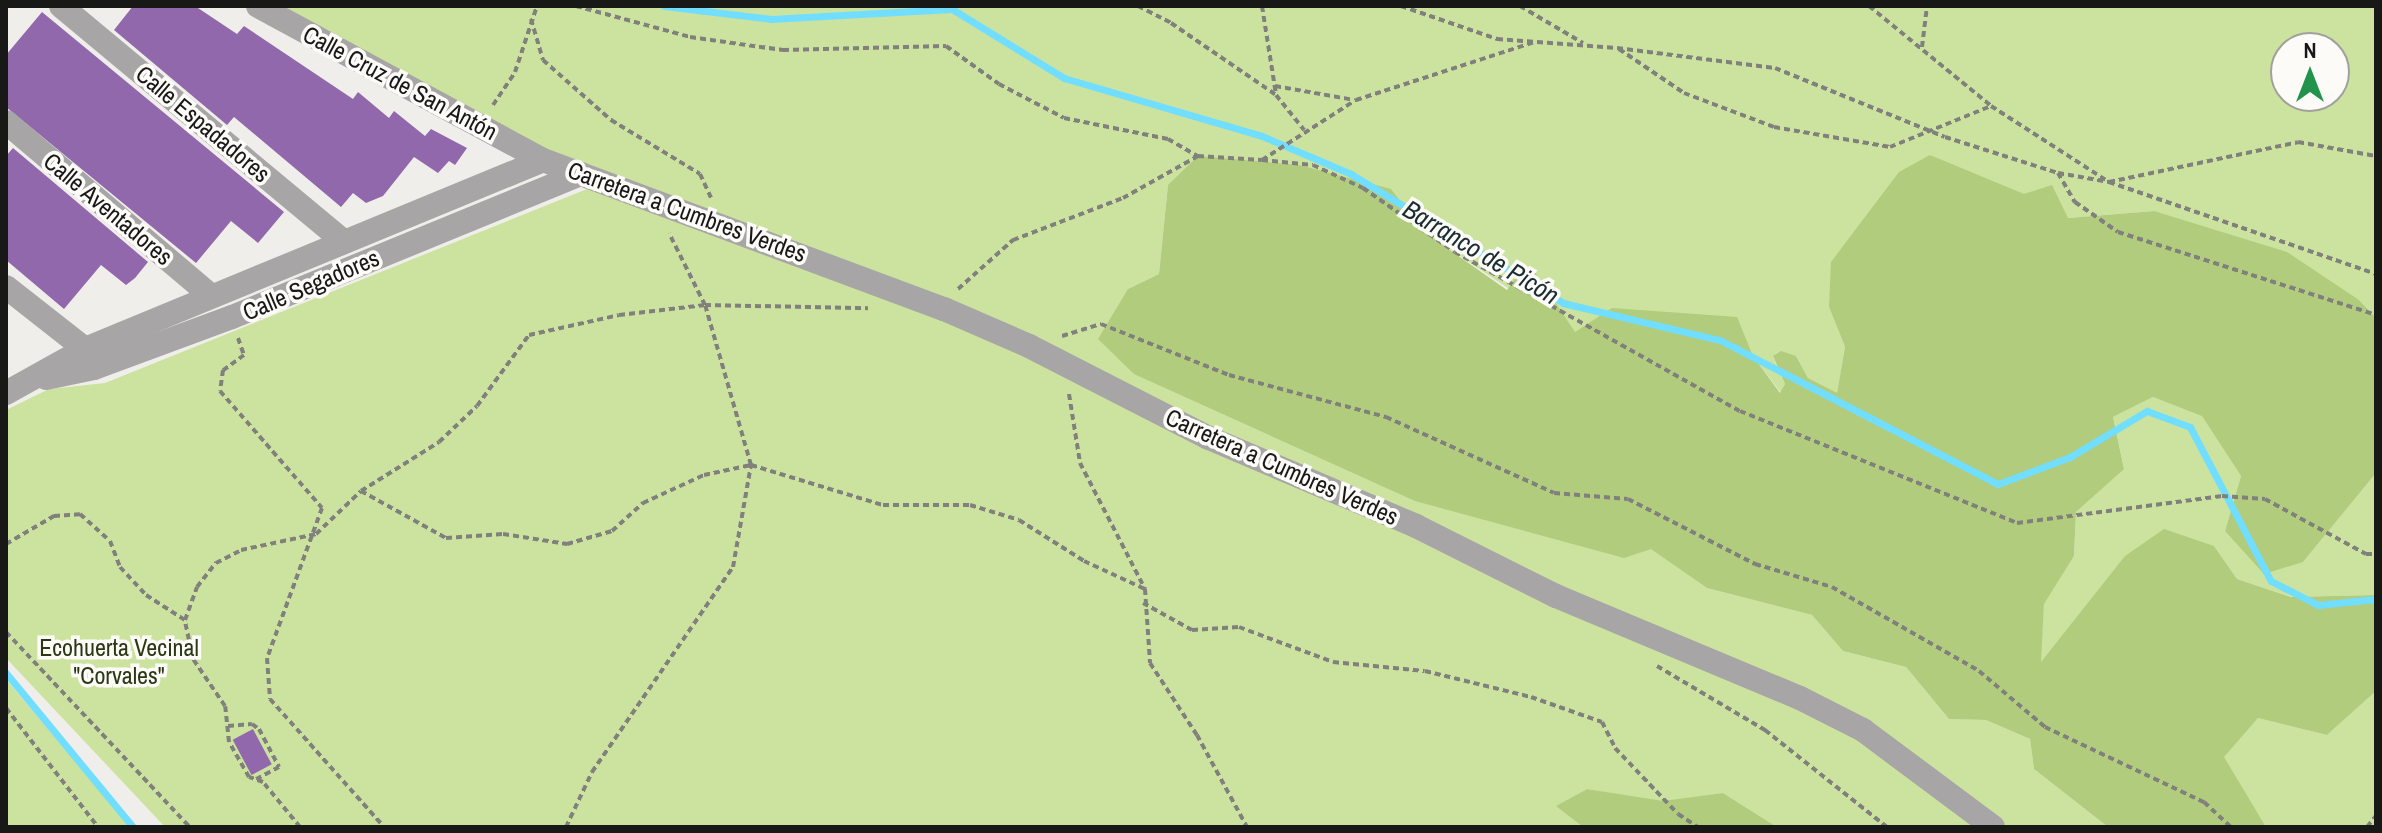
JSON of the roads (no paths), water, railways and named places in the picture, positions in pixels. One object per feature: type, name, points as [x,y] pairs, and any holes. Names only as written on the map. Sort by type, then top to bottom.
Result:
[{"type":"street","name":"Calle Espadadores","points":[[61,6],[344,242]]},
{"type":"street","name":"Calle Cruz de San Antón","points":[[258,6],[543,160]]},
{"type":"street","name":"Calle Aventadores","points":[[6,122],[210,295]]},
{"type":"street","name":"Calle Segadores","points":[[90,358],[210,295],[543,160]]},
{"type":"street","name":"Carretera a Cumbres Verdes","points":[[543,160],[653,198],[944,309],[1029,346],[1209,438],[1416,526],[1556,596],[1800,698],[1863,730],[1993,827]]},
{"type":"street","name":"Calle Segadores","points":[[6,393],[90,358],[232,317],[581,174]]},
{"type":"street","points":[[6,287],[90,358]]},
{"type":"waterway","name":"Barranco de Picón","points":[[664,6],[771,19],[952,9],[1064,78],[1262,136],[1351,174],[1563,303],[1720,340],[1998,484],[2070,457],[2147,411],[2190,427],[2271,581],[2318,605],[2376,599]]},
{"type":"waterway","points":[[6,673],[133,827]]},
{"type":"park label","name":"Ecohuerta Vecinal \"Corvales\"","points":[[119,662]]}]
